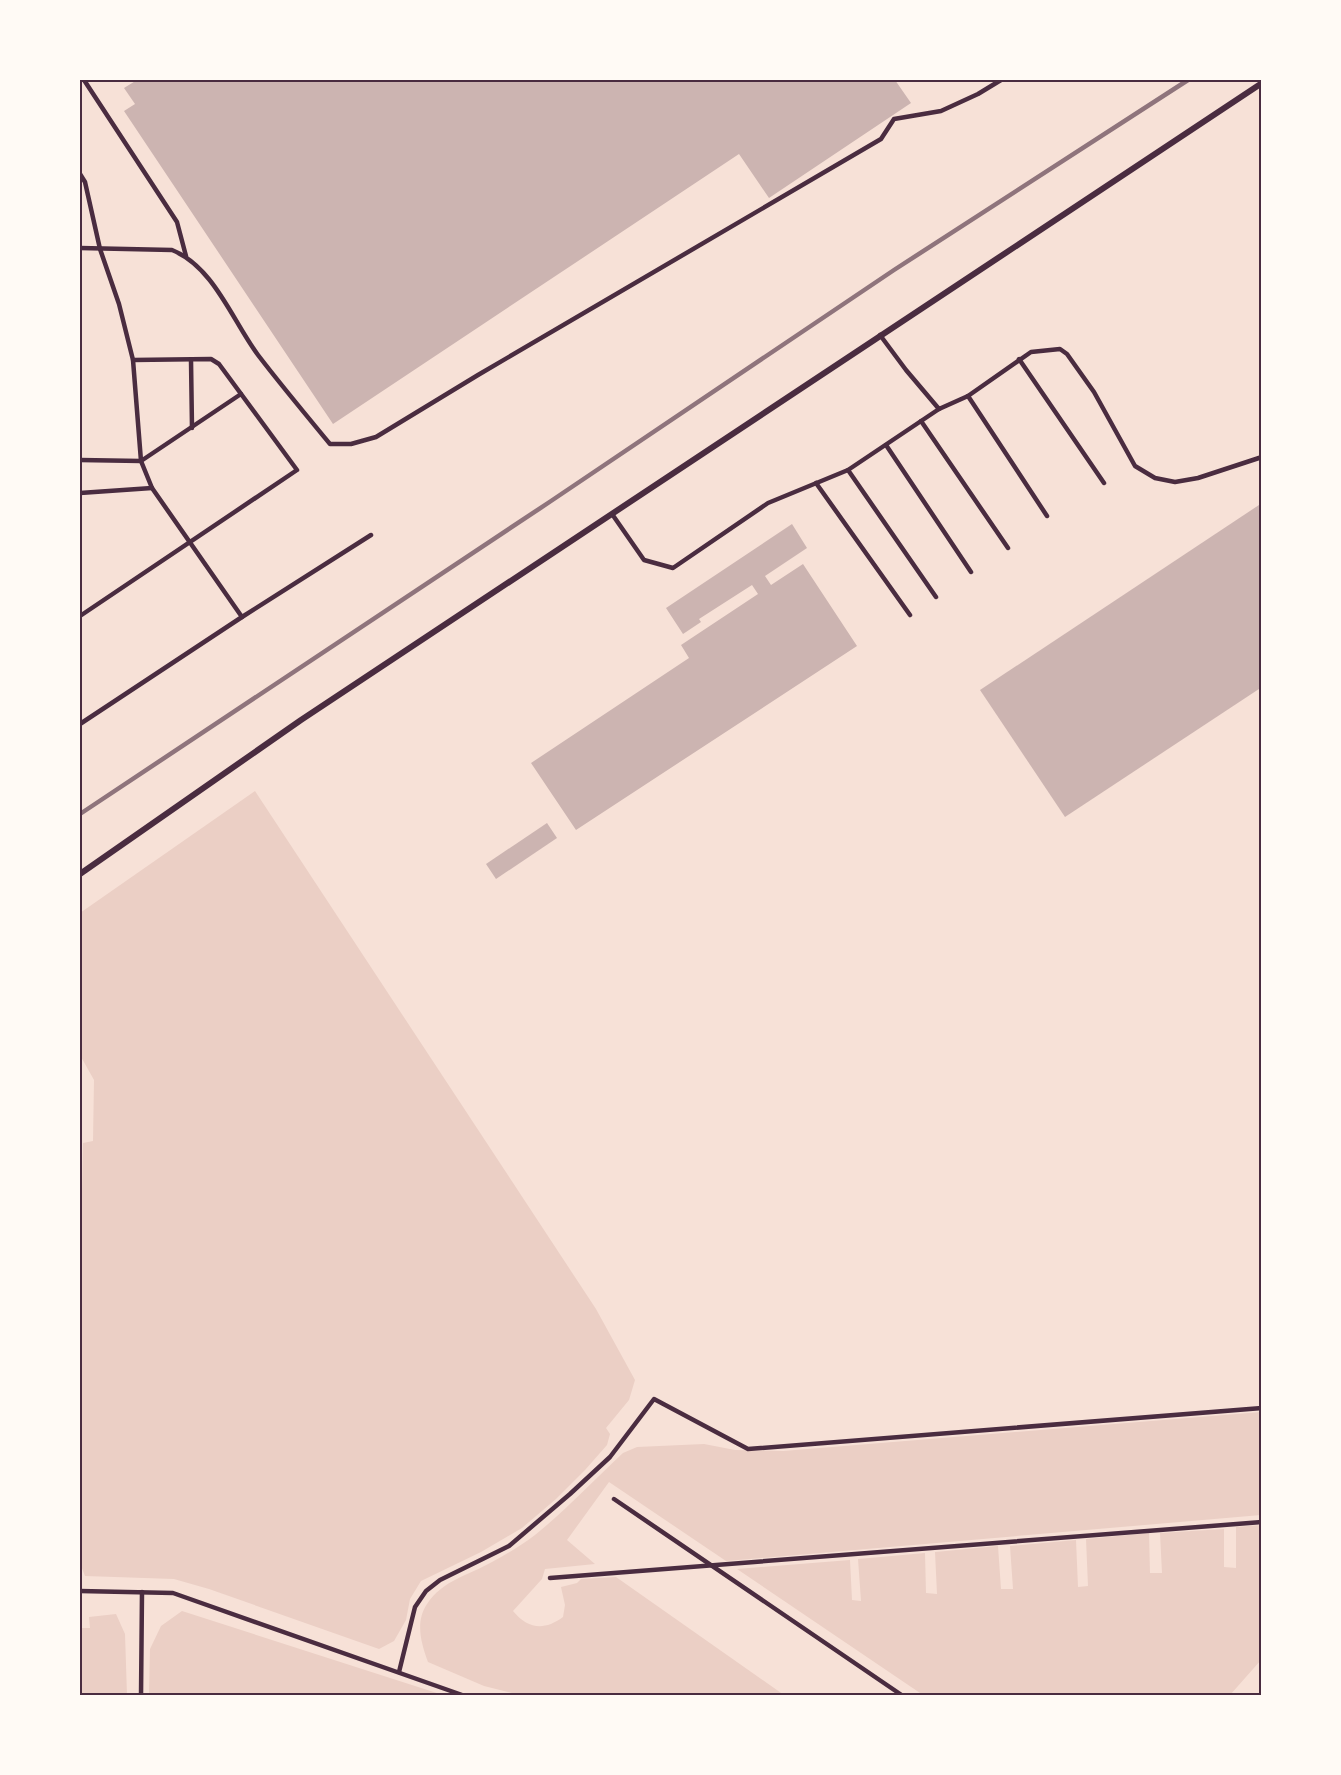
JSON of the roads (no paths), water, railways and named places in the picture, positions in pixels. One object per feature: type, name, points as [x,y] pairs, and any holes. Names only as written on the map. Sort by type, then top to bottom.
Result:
[{"type":"street","points":[[80,874],[301,720],[1262,82]]},
{"type":"lane","points":[[84,80],[177,222],[186,256]]},
{"type":"lane","points":[[80,248],[172,250],[186,256],[210,281],[257,354],[330,444],[351,444],[376,437],[488,369],[881,140],[894,119],[941,111],[978,94],[1001,80]]},
{"type":"lane","points":[[80,174],[86,182],[100,249],[119,304],[133,360],[141,461],[152,488],[242,617]]},
{"type":"lane","points":[[880,335],[939,410]]},
{"type":"lane","points":[[612,514],[644,560],[673,568],[768,503],[848,470],[921,421],[968,396],[1019,359],[1031,352],[1050,349],[1060,349],[1067,354],[1094,392],[1135,466],[1155,478],[1175,482],[1198,478],[1262,457]]},
{"type":"lane","points":[[80,616],[297,470],[219,364],[211,359],[133,360]]},
{"type":"lane","points":[[1019,359],[1104,483]]},
{"type":"lane","points":[[191,360],[192,428]]},
{"type":"lane","points":[[80,460],[141,461],[241,394]]},
{"type":"lane","points":[[968,396],[1047,516]]},
{"type":"lane","points":[[921,421],[1008,548]]},
{"type":"lane","points":[[886,445],[972,572]]},
{"type":"lane","points":[[848,470],[936,597]]},
{"type":"lane","points":[[816,483],[910,615]]},
{"type":"lane","points":[[80,493],[152,488]]},
{"type":"lane","points":[[80,724],[371,535]]},
{"type":"lane","points":[[399,1672],[414,1608],[426,1591],[440,1580],[473,1566],[509,1546],[610,1457],[654,1399],[748,1449],[1262,1408]]},
{"type":"lane","points":[[614,1499],[903,1695]]},
{"type":"lane","points":[[550,1578],[1262,1522]]},
{"type":"lane","points":[[80,1591],[173,1593],[465,1695]]},
{"type":"lane","points":[[141,1695],[142,1592]]},
{"type":"railway","points":[[80,814],[894,270],[1188,80]]}]
